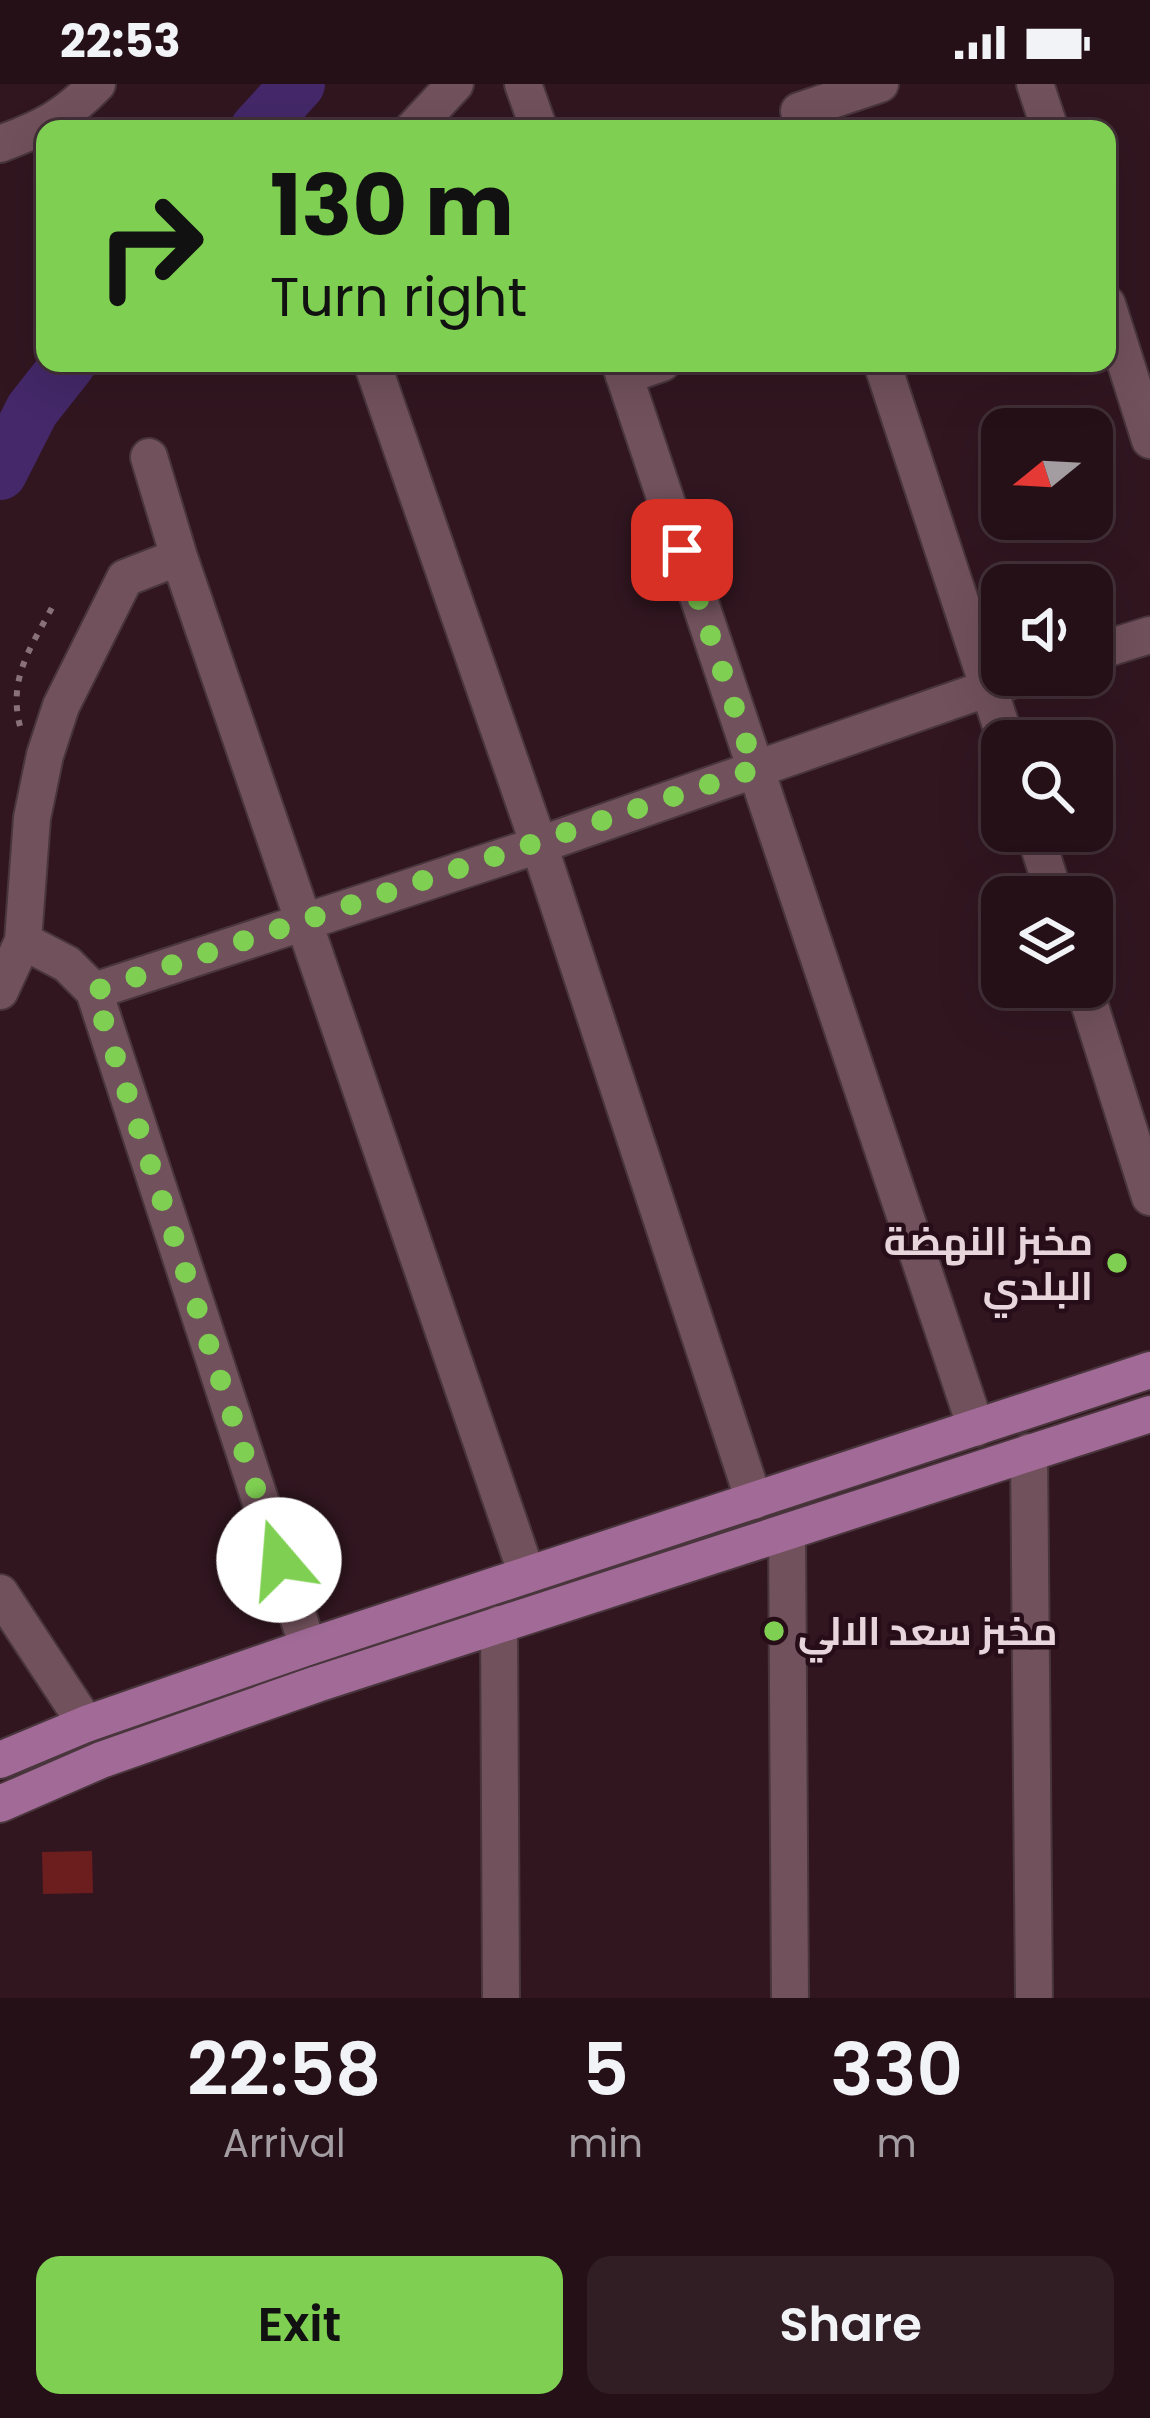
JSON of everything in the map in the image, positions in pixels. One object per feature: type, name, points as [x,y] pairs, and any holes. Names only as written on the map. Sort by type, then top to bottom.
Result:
[{"type":"main road","points":[[0,1760],[86,1724],[308,1647],[1150,1370]]},
{"type":"main road","points":[[0,1804],[173,1732],[1150,1414]]},
{"type":"street","points":[[57,120],[97,84]]},
{"type":"street","points":[[421,120],[454,84]]},
{"type":"street","points":[[523,84],[535,120]]},
{"type":"street","points":[[798,108],[880,84]]},
{"type":"street","points":[[1035,84],[1047,120]]},
{"type":"street","points":[[0,144],[36,130]]},
{"type":"street","points":[[1116,332],[1150,440]]},
{"type":"street","points":[[375,372],[538,844],[754,1501]]},
{"type":"street","points":[[623,372],[976,1428]]},
{"type":"street","points":[[885,372],[981,666]]},
{"type":"street","points":[[149,457],[179,557],[527,1575]]},
{"type":"street","points":[[0,991],[23,941],[32,818],[45,755],[62,706],[125,578],[179,557]]},
{"type":"street","points":[[1113,646],[1150,634]]},
{"type":"street","points":[[94,991],[538,844],[981,689]]},
{"type":"street","points":[[23,941],[67,964],[94,991],[308,1647]]},
{"type":"street","points":[[1091,1008],[1150,1197]]},
{"type":"street","points":[[1029,1452],[1034,1998]]},
{"type":"street","points":[[787,1533],[790,1998]]},
{"type":"street","points":[[0,1593],[86,1724]]},
{"type":"street","points":[[499,1624],[501,1998]]},
{"type":"path","points":[[45,755],[23,734],[15,688],[56,600]]},
{"type":"building","points":[[92,1851],[93,1893],[43,1894],[42,1852]]},
{"type":"waterway","points":[[265,120],[298,84]]},
{"type":"waterway","points":[[0,473],[32,410],[62,372]]},
{"type":"place","name":"مخبز النهضة البلدي","points":[[1117,1263]]},
{"type":"place","name":"مخبز سعد الالي","points":[[774,1631]]},
{"type":"route","points":[[279,1560],[94,991],[755,769],[682,550]]}]
